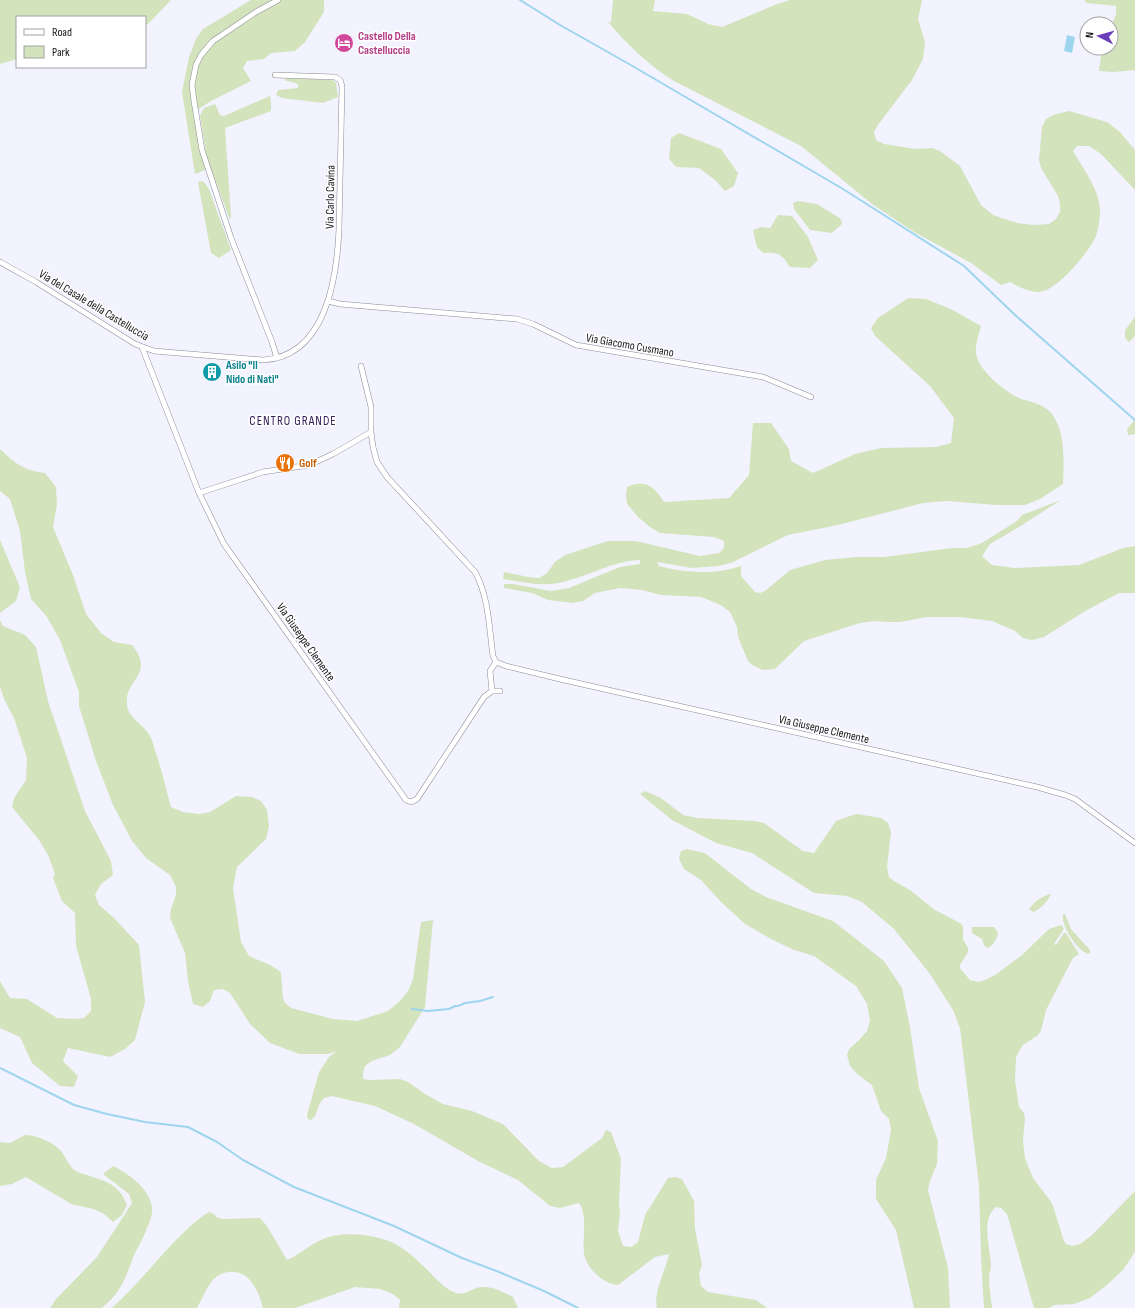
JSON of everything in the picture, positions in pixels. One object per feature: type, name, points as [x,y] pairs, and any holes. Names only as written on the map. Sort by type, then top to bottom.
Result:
[{"type":"street","points":[[277,358],[231,238],[202,150],[192,85],[196,65],[200,55],[213,41],[256,12],[278,0]]},
{"type":"street","name":"Via Carlo Cavina","points":[[275,75],[335,77],[342,83],[338,252],[332,288],[324,313],[309,338],[298,348],[277,358]]},
{"type":"street","name":"Via del Casale della Castelluccia","points":[[0,262],[36,282],[142,347],[154,351],[257,360],[271,360],[277,358]]},
{"type":"street","name":"Via Giacomo Cusmano","points":[[328,301],[340,304],[517,319],[533,324],[576,345],[763,377],[811,397]]},
{"type":"street","name":"Via Giuseppe Clemente","points":[[142,347],[199,493],[224,544],[407,802],[413,802],[417,799],[484,697],[492,691]]},
{"type":"street","points":[[361,366],[371,407],[371,432],[375,456],[380,467],[386,477],[475,572],[481,583],[484,593],[493,656],[496,662],[490,671],[492,691],[500,691]]},
{"type":"street","points":[[199,493],[263,472],[309,465],[333,454],[371,432]]},
{"type":"street","name":"VIa Giuseppe Clemente","points":[[496,662],[506,666],[564,680],[1054,792],[1075,799],[1135,843]]},
{"type":"green space","points":[[0,0],[171,0],[146,25],[146,16],[16,16],[16,59],[0,64]]},
{"type":"green space","points":[[251,0],[324,0],[324,12],[305,42],[295,51],[271,53],[264,59],[247,61],[243,68],[251,81],[211,101],[197,110],[195,121],[205,170],[195,174],[182,92],[189,57],[196,39],[203,29]]},
{"type":"green space","points":[[613,0],[655,0],[653,11],[687,14],[708,24],[722,27],[790,0],[922,0],[918,19],[925,42],[923,59],[912,80],[878,125],[874,132],[876,140],[884,144],[916,149],[932,148],[940,151],[960,166],[981,205],[993,215],[1017,223],[1033,225],[1049,224],[1056,219],[1060,212],[1060,204],[1058,196],[1041,168],[1039,160],[1042,127],[1046,119],[1053,115],[1069,111],[1107,122],[1120,132],[1135,150],[1135,190],[1101,154],[1089,146],[1077,146],[1073,151],[1090,179],[1099,201],[1099,222],[1093,243],[1072,270],[1046,290],[1039,292],[1031,291],[1010,282],[1001,285],[971,263],[914,232],[872,204],[801,146],[674,81],[656,68],[631,47],[608,22],[611,22]]},
{"type":"green space","points":[[1084,0],[1135,0],[1135,70],[1114,72],[1099,71],[1101,56],[1119,56],[1119,16],[1115,16],[1116,6],[1087,3]]},
{"type":"green space","points":[[288,78],[333,80],[336,83],[338,97],[323,103],[282,98],[276,95],[278,90],[298,88],[298,84],[284,80]]},
{"type":"green space","points":[[270,96],[271,111],[225,128],[231,216],[230,220],[207,158],[200,116],[204,108],[215,104],[220,115],[224,116]]},
{"type":"green space","points":[[679,133],[721,149],[738,173],[734,186],[725,191],[715,180],[699,168],[676,167],[669,159],[671,138]]},
{"type":"green space","points":[[203,181],[209,189],[231,250],[219,258],[211,253],[198,182]]},
{"type":"green space","points":[[798,201],[817,204],[841,219],[842,224],[832,233],[810,230],[794,209],[793,203]]},
{"type":"green space","points":[[778,215],[792,216],[808,237],[818,260],[810,268],[790,267],[780,255],[763,253],[757,247],[753,230],[761,227],[770,228]]},
{"type":"green space","points":[[908,298],[926,299],[951,309],[981,326],[976,353],[981,366],[999,385],[1013,395],[1046,408],[1055,418],[1063,446],[1063,484],[1040,499],[1025,505],[996,505],[947,501],[923,503],[838,525],[788,535],[731,563],[718,566],[692,568],[657,562],[659,566],[679,570],[710,572],[741,566],[741,576],[755,592],[760,593],[765,591],[790,570],[825,560],[856,557],[884,557],[952,548],[967,548],[982,543],[1017,521],[1022,515],[1061,500],[990,544],[982,556],[992,565],[1015,568],[1079,565],[1123,548],[1135,546],[1135,593],[1119,593],[1087,610],[1044,637],[1032,640],[1023,638],[1015,631],[992,621],[960,617],[927,617],[900,622],[875,621],[860,623],[804,641],[775,669],[763,670],[752,665],[748,661],[738,637],[737,627],[730,612],[721,605],[701,597],[661,595],[642,590],[620,588],[595,593],[583,601],[573,603],[548,600],[532,593],[504,588],[504,584],[513,584],[551,591],[569,588],[620,567],[640,564],[640,560],[619,563],[568,581],[551,584],[537,584],[503,579],[504,572],[539,578],[547,573],[555,562],[565,555],[608,541],[636,541],[700,556],[719,553],[724,548],[724,541],[714,537],[660,533],[650,527],[638,517],[627,504],[627,487],[644,484],[653,488],[664,502],[729,498],[749,475],[753,423],[771,423],[789,449],[791,461],[813,473],[855,454],[881,448],[936,447],[951,443],[954,418],[930,386],[875,336],[871,328],[878,318]]},
{"type":"green space","points":[[1135,317],[1135,336],[1129,342],[1125,338],[1125,330]]},
{"type":"green space","points":[[1135,419],[1135,434],[1128,435],[1127,429]]},
{"type":"green space","points":[[0,449],[20,466],[45,473],[56,487],[57,504],[53,527],[73,575],[86,614],[101,633],[114,642],[132,645],[139,655],[141,663],[140,670],[127,696],[128,709],[133,718],[151,738],[171,807],[183,812],[199,814],[210,812],[236,796],[252,797],[261,801],[267,810],[269,826],[266,839],[237,867],[233,888],[241,942],[249,956],[270,965],[281,973],[283,998],[285,1003],[291,1008],[333,1019],[357,1021],[388,1011],[400,1001],[408,991],[413,979],[421,922],[433,920],[425,1007],[400,1047],[390,1055],[372,1061],[365,1066],[363,1079],[400,1079],[408,1082],[443,1104],[472,1111],[503,1124],[539,1161],[552,1168],[563,1167],[602,1138],[606,1130],[611,1132],[621,1159],[620,1214],[618,1231],[623,1246],[631,1247],[638,1242],[645,1215],[668,1178],[675,1177],[682,1179],[694,1201],[695,1229],[702,1265],[699,1274],[701,1286],[708,1292],[756,1300],[767,1308],[657,1308],[656,1301],[658,1288],[669,1254],[655,1257],[618,1285],[607,1282],[596,1274],[585,1259],[584,1220],[582,1208],[579,1203],[560,1208],[550,1206],[518,1180],[480,1162],[412,1123],[375,1106],[332,1096],[324,1098],[320,1103],[315,1116],[311,1120],[308,1119],[307,1115],[319,1072],[329,1057],[337,1051],[328,1054],[299,1054],[270,1043],[250,1024],[230,993],[223,989],[214,990],[210,1001],[203,1007],[193,1004],[188,981],[185,953],[170,918],[171,909],[176,895],[176,887],[170,875],[146,858],[132,841],[113,805],[96,761],[79,706],[79,692],[60,640],[47,617],[31,599],[25,572],[20,531],[10,499],[0,491]]},
{"type":"green space","points":[[0,540],[20,587],[16,601],[0,613]]},
{"type":"green space","points":[[0,620],[3,626],[25,635],[36,647],[48,701],[85,811],[111,861],[113,875],[101,884],[95,895],[99,905],[114,918],[139,945],[145,1002],[135,1040],[125,1049],[110,1057],[68,1048],[63,1061],[78,1076],[74,1087],[60,1086],[32,1063],[20,1037],[0,1028],[0,981],[10,998],[27,999],[57,1018],[84,1018],[91,1011],[91,999],[76,946],[75,913],[62,901],[53,878],[55,874],[48,855],[39,840],[12,807],[14,798],[26,780],[27,758],[14,718],[4,699],[0,687]]},
{"type":"green space","points":[[645,791],[661,798],[683,815],[698,818],[755,821],[764,823],[803,851],[814,853],[836,821],[857,814],[881,818],[888,823],[891,832],[887,867],[889,877],[910,890],[935,910],[963,926],[963,939],[968,948],[968,952],[960,965],[960,968],[970,980],[979,982],[995,975],[1022,955],[1049,929],[1061,925],[1064,929],[1054,944],[1056,945],[1064,933],[1066,933],[1079,954],[1073,958],[1046,1010],[1041,1031],[1037,1036],[1023,1045],[1016,1058],[1015,1080],[1019,1107],[1024,1113],[1025,1118],[1023,1141],[1025,1158],[1033,1178],[1052,1203],[1064,1241],[1066,1244],[1072,1246],[1080,1244],[1092,1235],[1135,1191],[1135,1252],[1123,1270],[1090,1298],[1074,1304],[1054,1305],[1049,1308],[1034,1308],[1007,1214],[1001,1208],[996,1207],[988,1219],[987,1227],[991,1260],[989,1280],[992,1308],[984,1308],[979,1186],[960,1028],[953,1010],[930,974],[894,929],[862,902],[847,896],[814,893],[752,853],[716,843],[672,820],[640,794]]},
{"type":"green space","points":[[687,849],[705,853],[751,889],[766,897],[833,921],[884,961],[902,988],[910,1027],[919,1088],[938,1141],[937,1164],[928,1190],[948,1268],[950,1308],[914,1308],[896,1230],[876,1199],[876,1180],[886,1158],[891,1130],[889,1119],[881,1111],[872,1085],[857,1074],[850,1066],[847,1055],[849,1049],[867,1031],[870,1020],[867,1004],[856,986],[814,956],[794,950],[745,924],[720,901],[701,880],[684,869],[679,859],[681,851]]},
{"type":"green space","points":[[1051,894],[1039,909],[1033,912],[1029,909],[1039,899]]},
{"type":"green space","points":[[1063,914],[1065,914],[1071,929],[1090,950],[1090,953],[1088,954],[1080,949],[1072,940],[1065,927]]},
{"type":"green space","points":[[972,927],[994,927],[998,933],[997,938],[991,946],[987,948],[982,939],[972,933]]},
{"type":"green space","points":[[25,1135],[35,1136],[49,1142],[61,1151],[69,1164],[76,1171],[106,1182],[116,1188],[124,1198],[127,1205],[122,1215],[113,1222],[104,1214],[93,1209],[71,1204],[26,1177],[12,1184],[0,1186],[0,1142],[10,1143]]},
{"type":"green space","points":[[113,1166],[132,1177],[143,1188],[152,1207],[150,1221],[126,1277],[115,1295],[102,1308],[50,1308],[56,1299],[97,1257],[132,1203],[129,1194],[103,1174]]},
{"type":"green space","points":[[209,1212],[222,1219],[260,1218],[267,1226],[287,1260],[317,1242],[329,1237],[349,1234],[380,1238],[389,1241],[407,1251],[451,1291],[460,1294],[479,1287],[494,1288],[513,1297],[518,1308],[399,1308],[400,1300],[393,1294],[380,1289],[355,1287],[295,1308],[263,1308],[259,1294],[252,1282],[242,1274],[228,1272],[219,1275],[212,1281],[197,1308],[112,1308],[129,1292],[180,1236],[196,1221]]},
{"type":"water","points":[[1067,35],[1075,37],[1072,53],[1064,51]]},
{"type":"waterway","points":[[520,0],[560,25],[843,189],[964,266],[1015,315],[1135,420]]},
{"type":"waterway","points":[[412,1009],[428,1011],[449,1009],[465,1003],[493,997]]},
{"type":"waterway","points":[[0,1068],[74,1105],[145,1122],[188,1127],[217,1142],[243,1160],[294,1187],[394,1226],[462,1258],[544,1291],[578,1308]]},
{"type":"place","name":"Castello Della Castelluccia","points":[[344,43]]},
{"type":"place","name":"Asilo \"Il Nido di Natì\"","points":[[212,372]]},
{"type":"place","name":"Golf","points":[[285,463]]},
{"type":"district","name":"CENTRO GRANDE","points":[[293,420]]}]
